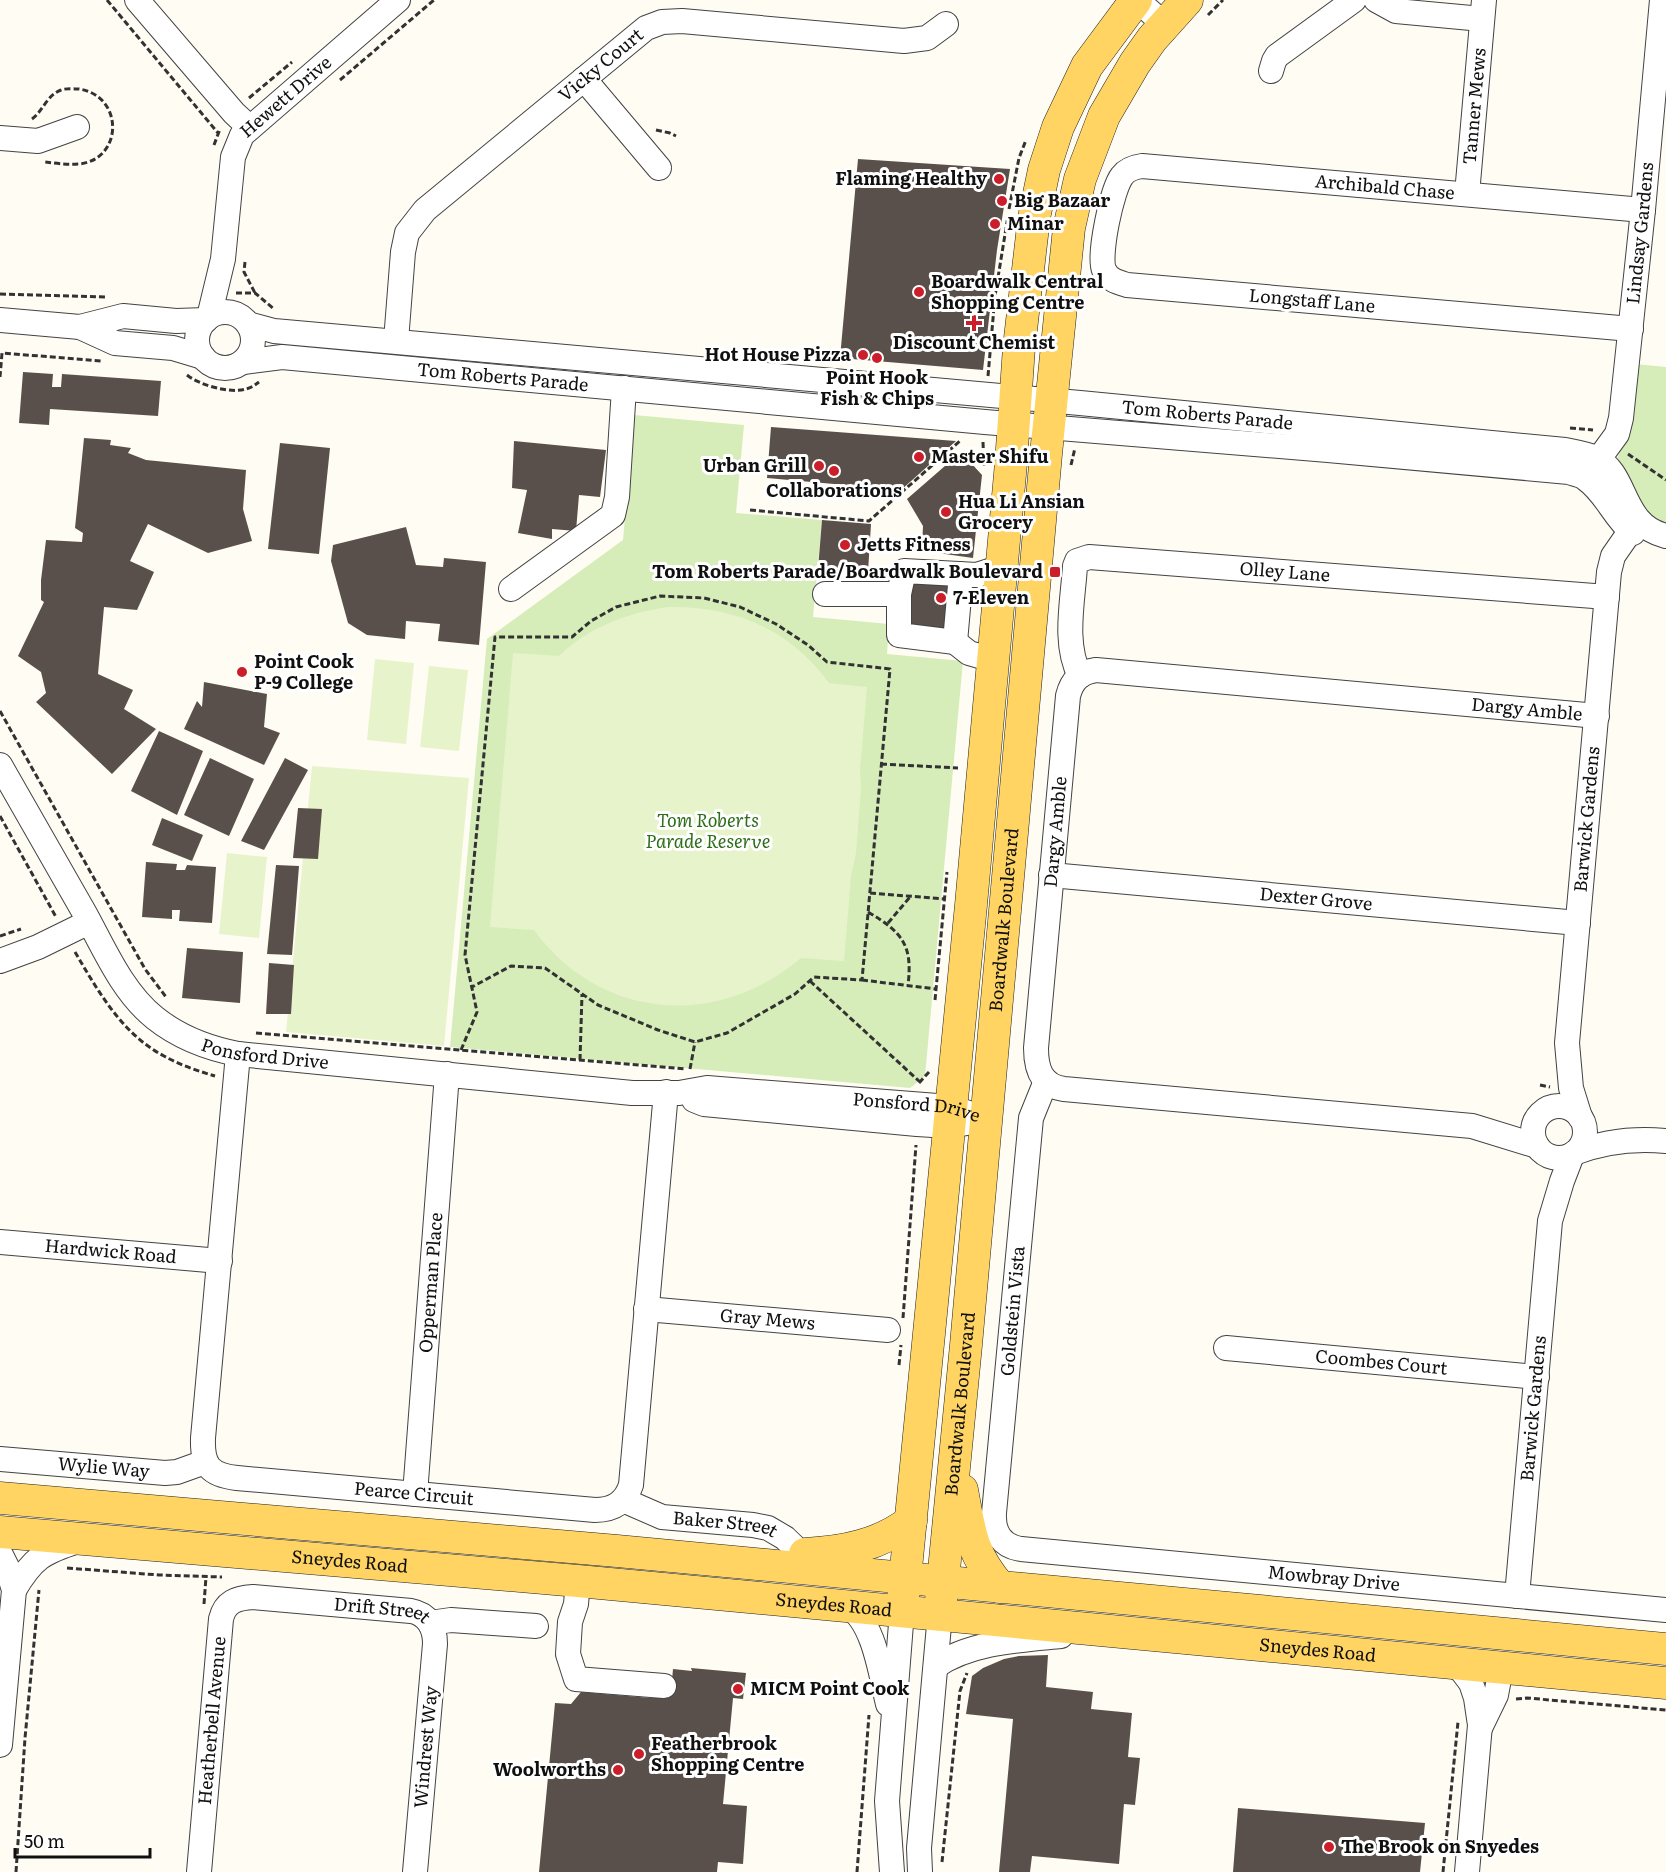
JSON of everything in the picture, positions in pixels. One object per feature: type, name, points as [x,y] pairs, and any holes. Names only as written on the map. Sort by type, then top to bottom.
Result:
[{"type":"main road","name":"Boardwalk Boulevard","points":[[902,1611],[1002,567],[1027,269],[1034,218],[1044,170],[1058,128],[1087,66],[1136,0]]},
{"type":"main road","name":"Boardwalk Boulevard","points":[[940,1614],[1061,297],[1073,202],[1104,116],[1135,63],[1173,9]]},
{"type":"main road","points":[[955,1455],[976,1554],[1000,1587]]},
{"type":"main road","name":"Sneydes Road","points":[[0,1498],[691,1557],[810,1562],[942,1582],[1666,1648]]},
{"type":"main road","points":[[810,1562],[834,1552],[886,1537],[911,1521]]},
{"type":"main road","name":"Sneydes Road","points":[[0,1532],[534,1577],[1666,1683]]},
{"type":"main road","points":[[485,1540],[552,1556],[568,1568],[578,1581]]},
{"type":"main road","points":[[1463,1629],[1492,1654],[1501,1668]]},
{"type":"street","points":[[137,0],[242,120]]},
{"type":"street","name":"Hewett Drive","points":[[243,320],[230,293],[234,260],[233,157],[242,135],[242,120],[398,0]]},
{"type":"street","points":[[1136,0],[1173,9]]},
{"type":"street","points":[[1271,71],[1277,56],[1354,0]]},
{"type":"street","name":"Tanner Mews","points":[[1376,0],[1396,11],[1483,10],[1467,194]]},
{"type":"street","name":"Lindsay Gardens","points":[[1592,468],[1610,445],[1620,427],[1643,210],[1661,69],[1662,0]]},
{"type":"street","name":"Vicky Court","points":[[396,341],[403,252],[408,233],[425,210],[646,28],[662,22],[682,21],[904,41],[927,38],[946,24]]},
{"type":"street","points":[[584,79],[658,168]]},
{"type":"street","points":[[0,138],[38,141],[77,127]]},
{"type":"street","name":"Archibald Chase","points":[[1128,170],[1148,166],[1643,210]]},
{"type":"street","name":"Longstaff Lane","points":[[1128,170],[1118,182],[1102,246],[1105,272],[1118,283],[1630,329]]},
{"type":"street","name":"Hewett Drive","points":[[207,319],[234,260]]},
{"type":"street","points":[[0,320],[80,327],[123,316],[176,321],[207,319],[224,312],[243,320],[253,339],[252,348],[243,362],[226,368],[210,363],[203,357],[199,350],[198,334],[207,319]]},
{"type":"street","name":"Tom Roberts Parade","points":[[243,320],[274,331],[816,380],[1015,411]]},
{"type":"street","points":[[80,327],[114,343],[173,348],[203,357]]},
{"type":"street","name":"Tom Roberts Parade","points":[[243,362],[282,357],[763,402],[1015,411],[1330,439],[1565,450],[1592,468]]},
{"type":"street","points":[[746,373],[763,402]]},
{"type":"street","points":[[814,405],[816,380]]},
{"type":"street","points":[[512,589],[612,515],[616,497],[624,388]]},
{"type":"street","points":[[1592,468],[1610,471],[1633,525],[1647,542],[1666,544]]},
{"type":"street","points":[[1633,525],[1666,536]]},
{"type":"street","name":"Barwick Gardens","points":[[1581,1119],[1571,1088],[1567,1042],[1611,562],[1633,525]]},
{"type":"street","name":"Olley Lane","points":[[1080,675],[1073,663],[1071,649],[1076,566],[1077,561],[1089,557],[1607,597]]},
{"type":"street","points":[[993,660],[969,653],[955,642],[899,635],[899,594],[904,571],[977,575],[1002,567]]},
{"type":"street","points":[[955,642],[961,573]]},
{"type":"street","points":[[825,594],[899,594]]},
{"type":"street","name":"Dargy Amble","points":[[1046,1081],[1037,1065],[1036,1048],[1068,696],[1073,681],[1080,675],[1090,671],[1107,670],[1597,716]]},
{"type":"street","name":"Ponsford Drive","points":[[0,765],[128,988],[154,1017],[195,1042],[238,1054],[632,1093],[673,1093],[704,1104],[987,1119]]},
{"type":"street","name":"Dexter Grove","points":[[1051,875],[1578,923]]},
{"type":"street","points":[[0,961],[89,922]]},
{"type":"street","name":"Barwick Gardens","points":[[1543,1111],[1554,1088],[1567,1042]]},
{"type":"street","points":[[205,1462],[202,1449],[238,1054]]},
{"type":"street","name":"Opperman Place","points":[[415,1494],[447,1074]]},
{"type":"street","points":[[1046,1081],[1057,1088],[1064,1089],[1472,1126],[1537,1147],[1552,1158],[1564,1158],[1600,1144],[1627,1140],[1657,1140]]},
{"type":"street","name":"Goldstein Vista","points":[[1004,1542],[995,1527],[994,1513],[1031,1118],[1046,1081]]},
{"type":"street","points":[[623,1500],[630,1489],[646,1309],[673,1093]]},
{"type":"street","points":[[1472,1126],[1532,1117],[1553,1107],[1566,1107],[1574,1111],[1581,1119],[1584,1137],[1581,1146],[1573,1154]]},
{"type":"street","points":[[1537,1147],[1533,1128],[1536,1119],[1543,1111]]},
{"type":"street","points":[[1581,1119],[1657,1140]]},
{"type":"street","name":"Barwick Gardens","points":[[1537,1147],[1545,1174],[1551,1221]]},
{"type":"street","name":"Barwick Gardens","points":[[1517,1596],[1551,1221],[1562,1181],[1573,1154]]},
{"type":"street","name":"Hardwick Road","points":[[0,1242],[220,1261]]},
{"type":"street","name":"Gray Mews","points":[[646,1309],[888,1330]]},
{"type":"street","name":"Coombes Court","points":[[1226,1348],[1537,1377]]},
{"type":"street","name":"Wylie Way","points":[[0,1459],[165,1473],[177,1472],[205,1462]]},
{"type":"street","name":"Pearce Circuit","points":[[205,1462],[214,1472],[231,1478],[596,1510],[610,1509],[623,1500]]},
{"type":"street","name":"Baker Street","points":[[623,1500],[662,1517],[768,1528],[785,1538],[810,1562]]},
{"type":"street","points":[[14,1590],[28,1568],[38,1558],[86,1538]]},
{"type":"street","name":"Mowbray Drive","points":[[1004,1542],[1021,1549],[1666,1610]]},
{"type":"street","points":[[0,1553],[14,1590],[0,1745]]},
{"type":"street","points":[[534,1577],[557,1594],[570,1622]]},
{"type":"street","points":[[578,1581],[576,1604],[570,1622],[568,1654],[576,1679],[664,1686]]},
{"type":"street","name":"Drift Street","points":[[226,1606],[236,1599],[253,1598],[411,1611],[424,1616],[430,1623],[451,1620],[536,1626]]},
{"type":"street","name":"Heatherbell Avenue","points":[[199,1872],[221,1620],[226,1606]]},
{"type":"street","points":[[847,1606],[855,1611],[866,1628],[877,1656],[893,1721]]},
{"type":"street","name":"Boardwalk Boulevard","points":[[892,1872],[887,1801],[902,1611]]},
{"type":"street","name":"Boardwalk Boulevard","points":[[920,1872],[919,1848],[940,1614]]},
{"type":"street","name":"Windrest Way","points":[[415,1872],[435,1644],[435,1632],[430,1623]]},
{"type":"street","points":[[936,1666],[957,1654],[986,1647],[1023,1640],[1108,1630]]},
{"type":"street","points":[[1451,1663],[1469,1679],[1475,1693],[1476,1714],[1467,1872]]},
{"type":"street","points":[[1476,1714],[1498,1689],[1501,1668]]},
{"type":"path","points":[[107,0],[218,133]]},
{"type":"path","points":[[338,82],[434,0]]},
{"type":"path","points":[[213,147],[225,121],[242,120],[292,61]]},
{"type":"path","points":[[988,373],[1000,265],[1019,159]]},
{"type":"path","points":[[234,260],[244,272],[255,293]]},
{"type":"path","points":[[0,294],[109,297]]},
{"type":"path","points":[[750,510],[869,521],[962,439]]},
{"type":"path","points":[[461,1050],[477,1012],[465,955],[495,637],[572,637],[591,621],[616,608],[660,596],[704,598],[740,607],[776,624],[808,645],[827,662],[890,669],[862,980]]},
{"type":"path","points":[[0,711],[145,969],[170,1003]]},
{"type":"path","points":[[881,764],[958,768]]},
{"type":"path","points":[[0,816],[65,934]]},
{"type":"path","points":[[870,893],[945,899]]},
{"type":"path","points":[[888,923],[911,897]]},
{"type":"path","points":[[868,912],[888,923],[906,944],[910,966],[908,985]]},
{"type":"path","points":[[46,919],[65,934]]},
{"type":"path","points":[[0,936],[29,926]]},
{"type":"path","points":[[472,987],[511,966],[544,968],[598,1005],[624,1017],[695,1042],[727,1033],[795,994],[814,977],[936,988]]},
{"type":"path","points":[[810,981],[920,1082]]},
{"type":"path","points":[[580,1060],[582,994]]},
{"type":"path","points":[[250,1032],[690,1069],[695,1042]]},
{"type":"path","points":[[16,1872],[25,1738],[40,1579]]},
{"type":"path","points":[[941,1872],[960,1691],[968,1671]]},
{"type":"path","points":[[1443,1872],[1476,1714],[1506,1713],[1510,1702],[1520,1698],[1666,1710]]},
{"type":"green space","points":[[1635,364],[1666,367],[1666,530],[1650,520],[1616,461],[1629,431]]},
{"type":"green space","name":"Tom Roberts Parade Reserve","points":[[634,415],[744,425],[736,513],[822,520],[813,617],[889,624],[887,654],[963,661],[925,1076],[910,1088],[450,1047],[487,639],[623,540]]},
{"type":"green space","points":[[668,607],[716,611],[759,624],[797,648],[829,683],[867,687],[856,853],[851,876],[844,961],[801,958],[768,981],[733,996],[697,1004],[661,1005],[626,998],[592,983],[561,960],[534,930],[490,927],[513,653],[559,656],[583,637],[609,623],[623,617]]},
{"type":"green space","points":[[375,659],[414,663],[406,744],[367,740]]},
{"type":"green space","points":[[429,666],[468,670],[459,751],[420,747]]},
{"type":"green space","points":[[312,766],[469,778],[444,1046],[286,1032]]},
{"type":"green space","points":[[227,853],[267,857],[259,938],[219,934]]},
{"type":"building","name":"Boardwalk Central Shopping Centre","points":[[858,159],[1010,169],[997,250],[983,370],[840,358]]},
{"type":"building","points":[[23,372],[53,374],[52,387],[61,387],[62,374],[161,381],[158,416],[50,409],[49,425],[19,423]]},
{"type":"building","points":[[771,427],[956,441],[901,490],[767,478]]},
{"type":"building","points":[[84,438],[111,440],[110,445],[131,448],[128,453],[146,460],[246,470],[243,509],[252,541],[208,553],[148,524],[130,561],[154,572],[137,610],[104,607],[98,674],[133,690],[124,709],[156,729],[112,774],[36,702],[46,693],[41,672],[18,656],[44,602],[41,600],[41,580],[46,540],[82,542],[83,533],[75,528]]},
{"type":"building","points":[[514,441],[606,450],[600,497],[579,495],[576,531],[552,529],[552,539],[518,533],[527,490],[512,488]]},
{"type":"building","points":[[280,443],[330,448],[319,554],[268,549]]},
{"type":"building","name":"Hua Li Ansian Grocery","points":[[961,452],[982,475],[973,558],[931,552],[922,546],[923,526],[907,499]]},
{"type":"building","points":[[822,520],[871,524],[868,572],[818,569]]},
{"type":"building","points":[[406,527],[416,565],[443,567],[444,558],[486,562],[479,645],[438,641],[440,624],[406,621],[405,639],[367,635],[348,623],[331,561],[333,545]]},
{"type":"building","points":[[909,582],[957,585],[953,631],[905,627]]},
{"type":"building","points":[[204,682],[267,694],[264,727],[280,733],[264,765],[184,729],[197,701],[202,707]]},
{"type":"building","points":[[159,731],[203,751],[177,815],[131,791]]},
{"type":"building","points":[[210,758],[254,779],[229,836],[184,815]]},
{"type":"building","points":[[285,758],[308,770],[264,850],[241,841]]},
{"type":"building","points":[[298,808],[322,809],[318,859],[293,858]]},
{"type":"building","points":[[162,818],[203,835],[192,861],[152,845]]},
{"type":"building","points":[[146,862],[177,864],[176,870],[185,870],[187,865],[216,867],[212,923],[179,921],[180,910],[172,910],[172,919],[142,917]]},
{"type":"building","points":[[276,865],[299,866],[292,955],[267,954]]},
{"type":"building","points":[[187,948],[243,952],[240,1003],[182,998]]},
{"type":"building","points":[[269,963],[294,965],[291,1014],[266,1014]]},
{"type":"building","points":[[1048,1655],[1046,1687],[1093,1692],[1091,1709],[1132,1713],[1128,1757],[1140,1758],[1135,1805],[1124,1804],[1119,1864],[1032,1856],[1030,1872],[999,1872],[1013,1719],[966,1714],[972,1676],[983,1668],[1004,1659]]},
{"type":"building","name":"Featherbrook Shopping Centre","points":[[691,1668],[746,1673],[743,1699],[733,1698],[723,1804],[747,1806],[743,1864],[718,1862],[717,1872],[539,1872],[555,1703],[571,1704],[581,1692],[651,1698],[652,1691],[671,1692],[673,1669],[692,1671]]},
{"type":"building","name":"The Brook on Snyedes","points":[[1238,1808],[1425,1823],[1420,1872],[1233,1872]]},
{"type":"place","name":"Flaming Healthy","points":[[999,179]]},
{"type":"place","name":"Big Bazaar","points":[[1002,201]]},
{"type":"place","name":"Minar","points":[[995,224]]},
{"type":"place","name":"Boardwalk Central Shopping Centre","points":[[919,292]]},
{"type":"place","name":"Discount Chemist","points":[[974,323]]},
{"type":"place","name":"Hot House Pizza","points":[[863,355]]},
{"type":"place","name":"Point Hook Fish & Chips","points":[[877,358]]},
{"type":"place","name":"Master Shifu","points":[[919,457]]},
{"type":"place","name":"Urban Grill","points":[[819,466]]},
{"type":"place","name":"Collaborations","points":[[834,471]]},
{"type":"place","name":"Hua Li Ansian Grocery","points":[[946,512]]},
{"type":"place","name":"Jetts Fitness","points":[[845,545]]},
{"type":"place","name":"Tom Roberts Parade/Boardwalk Boulevard","points":[[1055,572]]},
{"type":"place","name":"7-Eleven","points":[[941,598]]},
{"type":"place","name":"Point Cook P-9 College","points":[[242,672]]},
{"type":"place","name":"MICM Point Cook","points":[[738,1689]]},
{"type":"place","name":"Featherbrook Shopping Centre","points":[[639,1754]]},
{"type":"place","name":"Woolworths","points":[[618,1770]]},
{"type":"place","name":"The Brook on Snyedes","points":[[1329,1847]]}]
